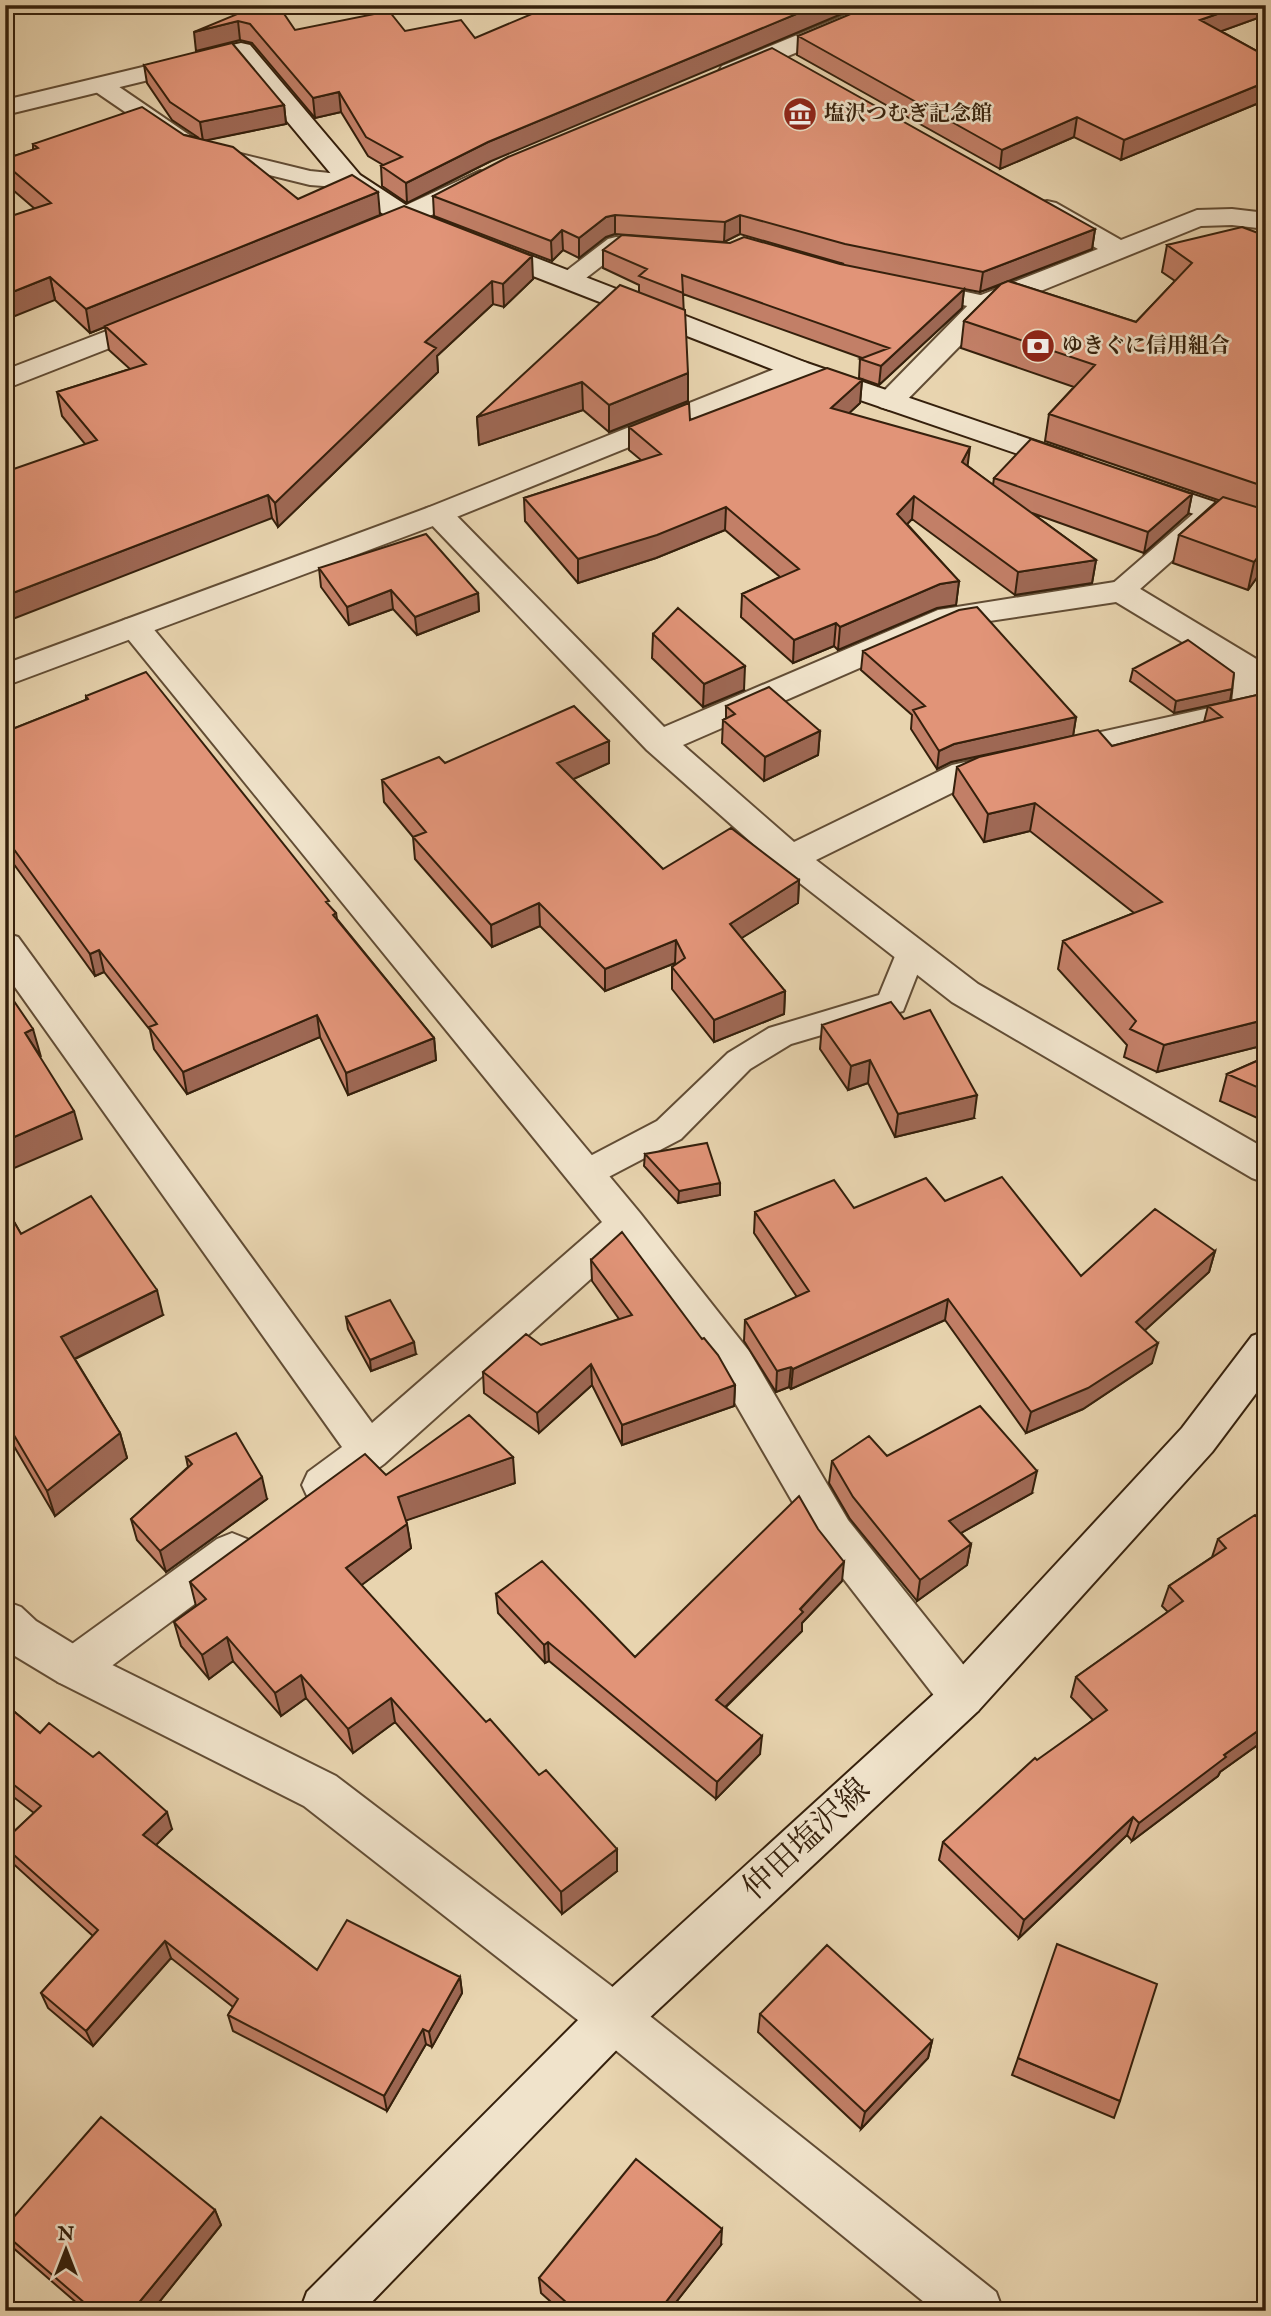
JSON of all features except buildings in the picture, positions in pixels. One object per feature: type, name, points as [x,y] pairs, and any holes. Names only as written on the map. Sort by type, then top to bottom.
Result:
[{"type":"street","points":[[709,80],[891,5]]},
{"type":"street","points":[[5,108],[241,50],[351,181],[406,217],[797,369],[1266,530]]},
{"type":"street","points":[[771,54],[795,67]]},
{"type":"street","points":[[342,244],[406,217],[499,169]]},
{"type":"street","points":[[1023,196],[1119,250]]},
{"type":"street","points":[[890,401],[986,303],[1197,218],[1232,217],[1266,221]]},
{"type":"street","points":[[5,380],[176,312]]},
{"type":"street","points":[[5,676],[438,514],[797,369]]},
{"type":"street","points":[[438,514],[659,742],[790,858],[965,993],[1266,1168]]},
{"type":"street","points":[[659,742],[949,617],[1121,591],[1252,670],[1247,710],[964,773],[790,858]]},
{"type":"street","points":[[135,627],[626,1224],[734,1363],[833,1533],[962,1698]]},
{"type":"street","points":[[5,946],[369,1451]]},
{"type":"street","points":[[292,1507],[369,1451],[626,1224]]},
{"type":"street","name":"仲田塩沢線","points":[[326,2311],[614,2018],[962,1698],[1197,1440],[1266,1348]]},
{"type":"street","points":[[74,1668],[260,1531]]},
{"type":"street","points":[[10,1634],[320,1791],[614,2018],[978,2311]]},
{"type":"lane","points":[[101,85],[195,150],[310,178],[351,181]]},
{"type":"lane","points":[[569,280],[616,244],[667,248]]},
{"type":"lane","points":[[892,284],[986,303]]},
{"type":"lane","points":[[1121,591],[1212,511]]},
{"type":"lane","points":[[585,1174],[669,1129],[739,1061],[780,1036],[892,1003],[911,952]]},
{"type":"place","name":"塩沢つむぎ記念館","points":[[800,114]]},
{"type":"place","name":"ゆきぐに信用組合","points":[[1038,346]]}]
